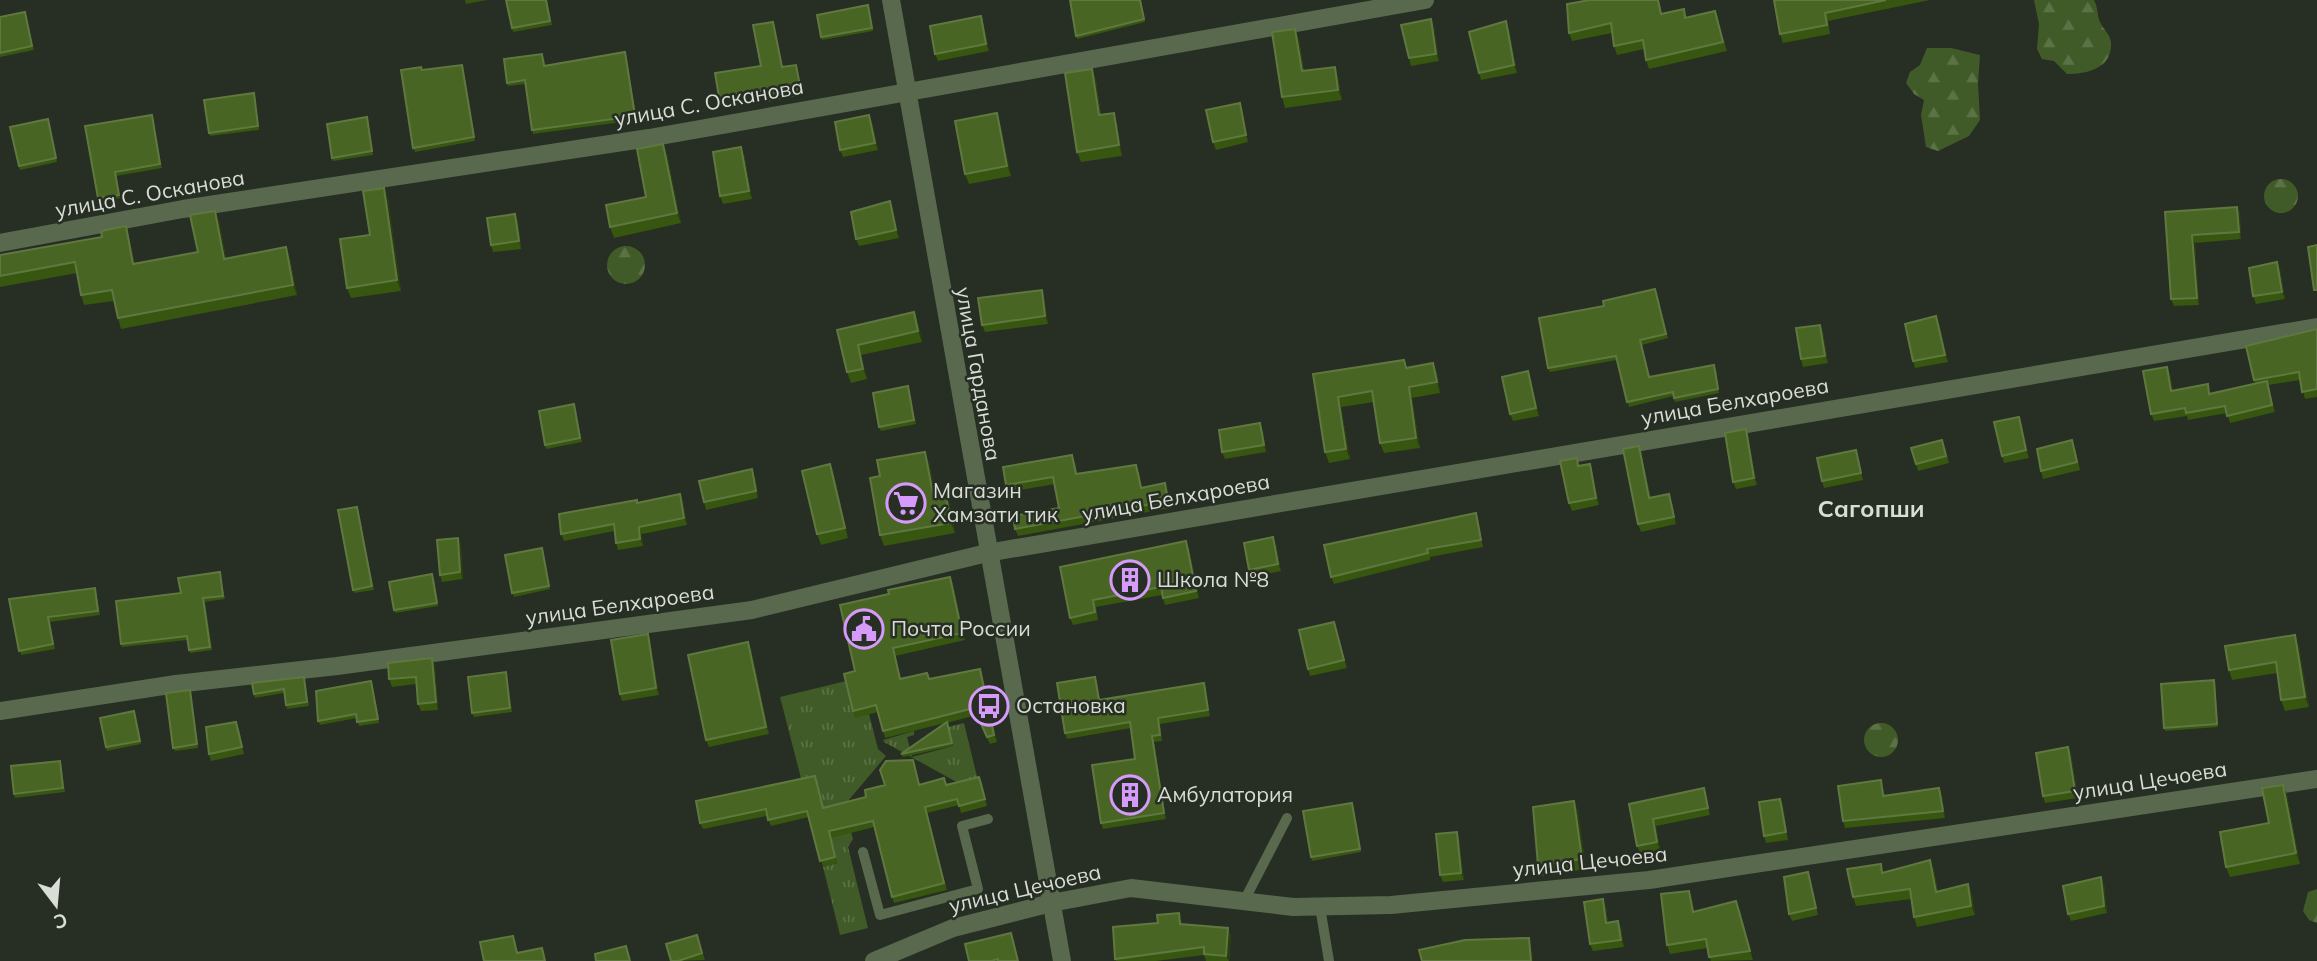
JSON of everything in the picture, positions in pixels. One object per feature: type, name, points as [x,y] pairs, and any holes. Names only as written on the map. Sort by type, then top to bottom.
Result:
[{"type":"street","name":"улица Гарданова","points":[[891,0],[987,553],[1062,961]]},
{"type":"street","name":"улица С. Осканова","points":[[0,243],[183,209],[649,138],[1426,0]]},
{"type":"street","name":"улица Белхароева","points":[[0,710],[176,684],[337,666],[752,610],[987,553],[2317,327]]},
{"type":"street","name":"улица Цечоева","points":[[874,961],[953,928],[1051,903],[1131,888],[1293,907],[1391,905],[1649,880],[2317,779]]},
{"type":"lane","points":[[1244,901],[1287,818]]},
{"type":"lane","points":[[863,852],[881,919],[978,889],[962,826],[988,819]]},
{"type":"lane","points":[[1320,907],[1329,961]]},
{"type":"green space","points":[[2034,0],[2094,0],[2100,22],[2111,42],[2108,58],[2103,64],[2090,71],[2067,74],[2054,61],[2042,59],[2037,49],[2039,24]]},
{"type":"green space","points":[[1927,48],[1951,48],[1980,55],[1980,120],[1969,136],[1938,151],[1926,147],[1921,115],[1924,100],[1914,94],[1906,83],[1910,72],[1920,65]]},
{"type":"green space","points":[[2281,179],[2293,184],[2298,196],[2293,208],[2281,213],[2269,208],[2264,196],[2269,184]]},
{"type":"green space","points":[[626,246],[640,251],[645,265],[640,279],[626,284],[612,279],[607,265],[612,251]]},
{"type":"green space","points":[[846,681],[855,717],[869,714],[878,749],[886,756],[836,815],[826,818],[803,786],[780,697]]},
{"type":"green space","points":[[964,723],[978,781],[962,785],[884,742],[883,740],[914,731],[914,735],[907,737],[912,757],[953,746],[948,727]]},
{"type":"green space","points":[[1881,723],[1893,728],[1898,740],[1893,752],[1881,757],[1869,752],[1864,740],[1869,728]]},
{"type":"green space","points":[[828,827],[850,828],[853,839],[848,847],[868,928],[840,935],[823,867],[837,863]]},
{"type":"green space","points":[[2317,889],[2317,923],[2309,920],[2303,911],[2308,892]]},
{"type":"building","points":[[506,0],[546,0],[550,21],[512,28]]},
{"type":"building","points":[[1070,0],[1140,0],[1144,19],[1076,36]]},
{"type":"building","points":[[1590,0],[1658,0],[1661,14],[1684,9],[1685,18],[1715,11],[1723,42],[1646,60],[1643,40],[1614,46],[1611,23],[1569,33],[1567,4]]},
{"type":"building","points":[[1774,0],[1886,0],[1825,13],[1827,25],[1780,34]]},
{"type":"building","points":[[868,5],[872,28],[821,37],[817,15]]},
{"type":"building","points":[[25,12],[32,46],[0,53],[0,17]]},
{"type":"building","points":[[981,16],[986,44],[935,54],[930,26]]},
{"type":"building","points":[[1431,19],[1436,54],[1409,58],[1401,25]]},
{"type":"building","points":[[1506,21],[1514,65],[1479,73],[1469,32]]},
{"type":"building","points":[[773,22],[782,67],[796,65],[801,91],[767,98],[765,90],[719,97],[715,73],[761,66],[753,25]]},
{"type":"building","points":[[1295,29],[1302,71],[1335,67],[1338,90],[1282,97],[1272,32]]},
{"type":"building","points":[[625,52],[635,116],[532,130],[525,80],[507,83],[504,59],[542,54],[544,66]]},
{"type":"building","points":[[462,65],[474,137],[413,148],[401,70]]},
{"type":"building","points":[[1092,69],[1099,115],[1114,113],[1119,145],[1077,152],[1065,73]]},
{"type":"building","points":[[254,93],[258,126],[209,133],[204,100]]},
{"type":"building","points":[[1240,103],[1246,135],[1213,142],[1206,110]]},
{"type":"building","points":[[997,113],[1007,166],[965,174],[955,121]]},
{"type":"building","points":[[152,115],[160,164],[115,172],[119,195],[98,198],[85,126]]},
{"type":"building","points":[[869,115],[875,143],[840,150],[835,122]]},
{"type":"building","points":[[367,117],[372,151],[332,158],[327,124]]},
{"type":"building","points":[[48,119],[56,158],[19,166],[10,127]]},
{"type":"building","points":[[663,144],[677,213],[610,227],[606,205],[646,197],[637,149]]},
{"type":"building","points":[[741,147],[749,191],[720,196],[713,152]]},
{"type":"building","points":[[384,188],[397,280],[347,288],[340,239],[370,235],[363,191]]},
{"type":"building","points":[[890,201],[896,230],[856,239],[851,212]]},
{"type":"building","points":[[2237,207],[2239,232],[2192,235],[2197,298],[2171,299],[2165,212]]},
{"type":"building","points":[[215,211],[224,259],[286,247],[293,285],[118,318],[112,290],[81,295],[75,262],[0,276],[0,255],[102,237],[101,231],[126,226],[133,264],[198,252],[190,215]]},
{"type":"building","points":[[515,214],[519,241],[491,245],[487,218]]},
{"type":"building","points":[[2317,245],[2317,290],[2314,290],[2308,247]]},
{"type":"building","points":[[2277,262],[2282,292],[2253,296],[2249,268]]},
{"type":"building","points":[[1655,289],[1666,334],[1640,340],[1649,377],[1714,365],[1718,389],[1674,398],[1673,392],[1627,402],[1616,356],[1548,368],[1539,318],[1604,306],[1603,301]]},
{"type":"building","points":[[1042,290],[1045,316],[982,325],[978,298]]},
{"type":"building","points":[[914,312],[918,331],[858,345],[863,369],[847,372],[837,330]]},
{"type":"building","points":[[1936,316],[1945,355],[1913,361],[1905,324]]},
{"type":"building","points":[[1820,325],[1825,356],[1801,359],[1796,328]]},
{"type":"building","points":[[2317,329],[2317,389],[2302,392],[2299,372],[2254,380],[2246,346]]},
{"type":"building","points":[[1404,360],[1406,368],[1433,363],[1437,382],[1409,387],[1416,438],[1380,443],[1372,391],[1338,397],[1346,449],[1325,452],[1313,374]]},
{"type":"building","points":[[2167,367],[2171,391],[2208,384],[2209,394],[2267,381],[2272,405],[2227,416],[2225,406],[2186,413],[2185,408],[2151,414],[2143,371]]},
{"type":"building","points":[[1528,371],[1536,408],[1510,414],[1502,377]]},
{"type":"building","points":[[908,386],[914,420],[879,427],[873,393]]},
{"type":"building","points":[[574,404],[580,438],[545,445],[539,411]]},
{"type":"building","points":[[2019,417],[2026,450],[2002,456],[1994,422]]},
{"type":"building","points":[[1260,423],[1264,445],[1222,452],[1219,430]]},
{"type":"building","points":[[1746,429],[1754,478],[1733,482],[1725,433]]},
{"type":"building","points":[[1942,440],[1946,456],[1916,464],[1911,448]]},
{"type":"building","points":[[2072,440],[2077,462],[2041,471],[2037,449]]},
{"type":"building","points":[[1639,446],[1649,498],[1669,494],[1674,517],[1638,524],[1623,449]]},
{"type":"building","points":[[1856,450],[1861,473],[1822,481],[1817,458]]},
{"type":"building","name":"Магазин Хамзати тик","points":[[925,452],[933,494],[945,491],[951,523],[880,535],[870,478],[880,476],[877,460]]},
{"type":"building","points":[[1072,455],[1076,474],[1136,465],[1141,488],[1165,483],[1168,501],[1015,529],[1013,516],[1059,508],[1053,477],[1006,485],[1003,467]]},
{"type":"building","points":[[1577,458],[1578,466],[1590,464],[1596,498],[1569,503],[1560,461]]},
{"type":"building","points":[[830,464],[845,528],[817,534],[802,471]]},
{"type":"building","points":[[752,469],[756,491],[704,502],[699,481]]},
{"type":"building","points":[[680,494],[684,518],[639,527],[640,539],[616,543],[614,524],[561,534],[559,514]]},
{"type":"building","points":[[357,507],[372,586],[353,590],[338,510]]},
{"type":"building","points":[[1476,513],[1481,540],[1427,549],[1428,553],[1331,577],[1324,545]]},
{"type":"building","points":[[1273,537],[1278,564],[1249,570],[1244,543]]},
{"type":"building","points":[[458,538],[460,572],[440,575],[437,540]]},
{"type":"building","name":"Школа №8","points":[[1186,541],[1196,591],[1163,598],[1161,587],[1093,600],[1095,612],[1070,618],[1060,567]]},
{"type":"building","points":[[542,548],[549,586],[512,593],[505,555]]},
{"type":"building","points":[[220,572],[223,596],[203,598],[210,647],[189,650],[187,636],[121,644],[116,601],[181,593],[178,578]]},
{"type":"building","points":[[432,574],[437,603],[394,610],[389,582]]},
{"type":"building","points":[[950,577],[962,633],[893,648],[900,679],[927,673],[929,679],[980,669],[994,735],[987,737],[974,708],[883,731],[876,705],[853,711],[844,674],[855,671],[840,605],[889,594],[888,590]]},
{"type":"building","points":[[95,588],[98,611],[48,617],[53,644],[19,651],[9,599]]},
{"type":"building","points":[[1334,622],[1344,660],[1308,669],[1299,630]]},
{"type":"building","points":[[648,634],[656,688],[620,694],[611,640]]},
{"type":"building","points":[[2295,635],[2305,697],[2281,700],[2276,662],[2229,670],[2225,646]]},
{"type":"building","points":[[748,642],[766,727],[706,740],[688,655]]},
{"type":"building","points":[[432,658],[436,702],[418,704],[416,677],[389,679],[388,663]]},
{"type":"building","points":[[506,672],[510,708],[472,713],[468,677]]},
{"type":"building","points":[[304,677],[307,702],[286,705],[284,689],[254,694],[252,683]]},
{"type":"building","points":[[1095,677],[1099,700],[1204,683],[1208,710],[1158,718],[1160,735],[1152,736],[1164,813],[1101,823],[1092,765],[1135,759],[1130,722],[1065,733],[1057,683]]},
{"type":"building","points":[[2214,680],[2217,724],[2164,728],[2161,684]]},
{"type":"building","points":[[371,681],[378,719],[357,722],[356,714],[318,721],[316,691]]},
{"type":"building","points":[[190,690],[197,744],[173,748],[166,693]]},
{"type":"building","points":[[134,711],[140,741],[106,747],[100,718]]},
{"type":"building","points":[[236,722],[242,747],[209,754],[206,727]]},
{"type":"building","points":[[947,722],[952,743],[901,754]]},
{"type":"building","points":[[2068,747],[2075,791],[2043,796],[2036,753]]},
{"type":"building","points":[[913,760],[919,785],[944,778],[946,785],[979,777],[985,799],[959,806],[957,799],[925,807],[944,883],[892,897],[873,821],[829,831],[835,857],[820,861],[807,811],[768,820],[766,809],[700,823],[696,801],[815,776],[823,808],[866,797],[865,790],[885,785],[880,770],[886,761]]},
{"type":"building","points":[[60,761],[63,788],[14,794],[11,766]]},
{"type":"building","points":[[1881,780],[1883,796],[1939,788],[1943,811],[1843,821],[1838,786]]},
{"type":"building","points":[[2283,785],[2296,853],[2226,867],[2220,832],[2269,823],[2262,788]]},
{"type":"building","points":[[1704,788],[1708,808],[1653,819],[1657,842],[1637,846],[1629,804]]},
{"type":"building","points":[[1780,799],[1786,832],[1764,836],[1759,802]]},
{"type":"building","points":[[1574,801],[1582,859],[1538,865],[1533,807]]},
{"type":"building","points":[[1352,803],[1360,849],[1311,857],[1303,811]]},
{"type":"building","points":[[1457,832],[1461,873],[1440,875],[1436,834]]},
{"type":"building","points":[[1930,860],[1936,892],[1968,884],[1971,906],[1914,917],[1910,889],[1853,897],[1847,869],[1881,864],[1882,873]]},
{"type":"building","points":[[1808,872],[1816,908],[1789,914],[1784,877]]},
{"type":"building","points":[[2101,877],[2104,906],[2068,914],[2063,886]]},
{"type":"building","points":[[1689,891],[1693,912],[1736,901],[1750,951],[1709,957],[1706,939],[1667,945],[1661,894]]},
{"type":"building","points":[[1603,899],[1606,923],[1618,921],[1621,940],[1590,944],[1584,902]]},
{"type":"building","points":[[1179,913],[1180,924],[1228,928],[1226,956],[1204,954],[1204,947],[1115,959],[1113,927],[1158,923],[1157,915]]},
{"type":"building","points":[[1011,933],[1018,961],[969,961],[965,944]]},
{"type":"building","points":[[697,935],[702,953],[671,961],[666,944]]},
{"type":"building","points":[[513,936],[517,953],[542,948],[545,961],[484,961],[480,942]]},
{"type":"building","points":[[1529,938],[1531,961],[1422,961],[1419,950],[1465,940]]},
{"type":"building","points":[[626,946],[630,961],[596,961],[595,954]]},
{"type":"place","name":"Магазин Хамзати тик","points":[[906,503]]},
{"type":"place","name":"Школа №8","points":[[1130,580]]},
{"type":"place","name":"Почта России","points":[[864,629]]},
{"type":"place","name":"Остановка","points":[[989,706]]},
{"type":"place","name":"Амбулатория","points":[[1130,795]]},
{"type":"district","name":"Сагопши","points":[[1871,509]]}]
